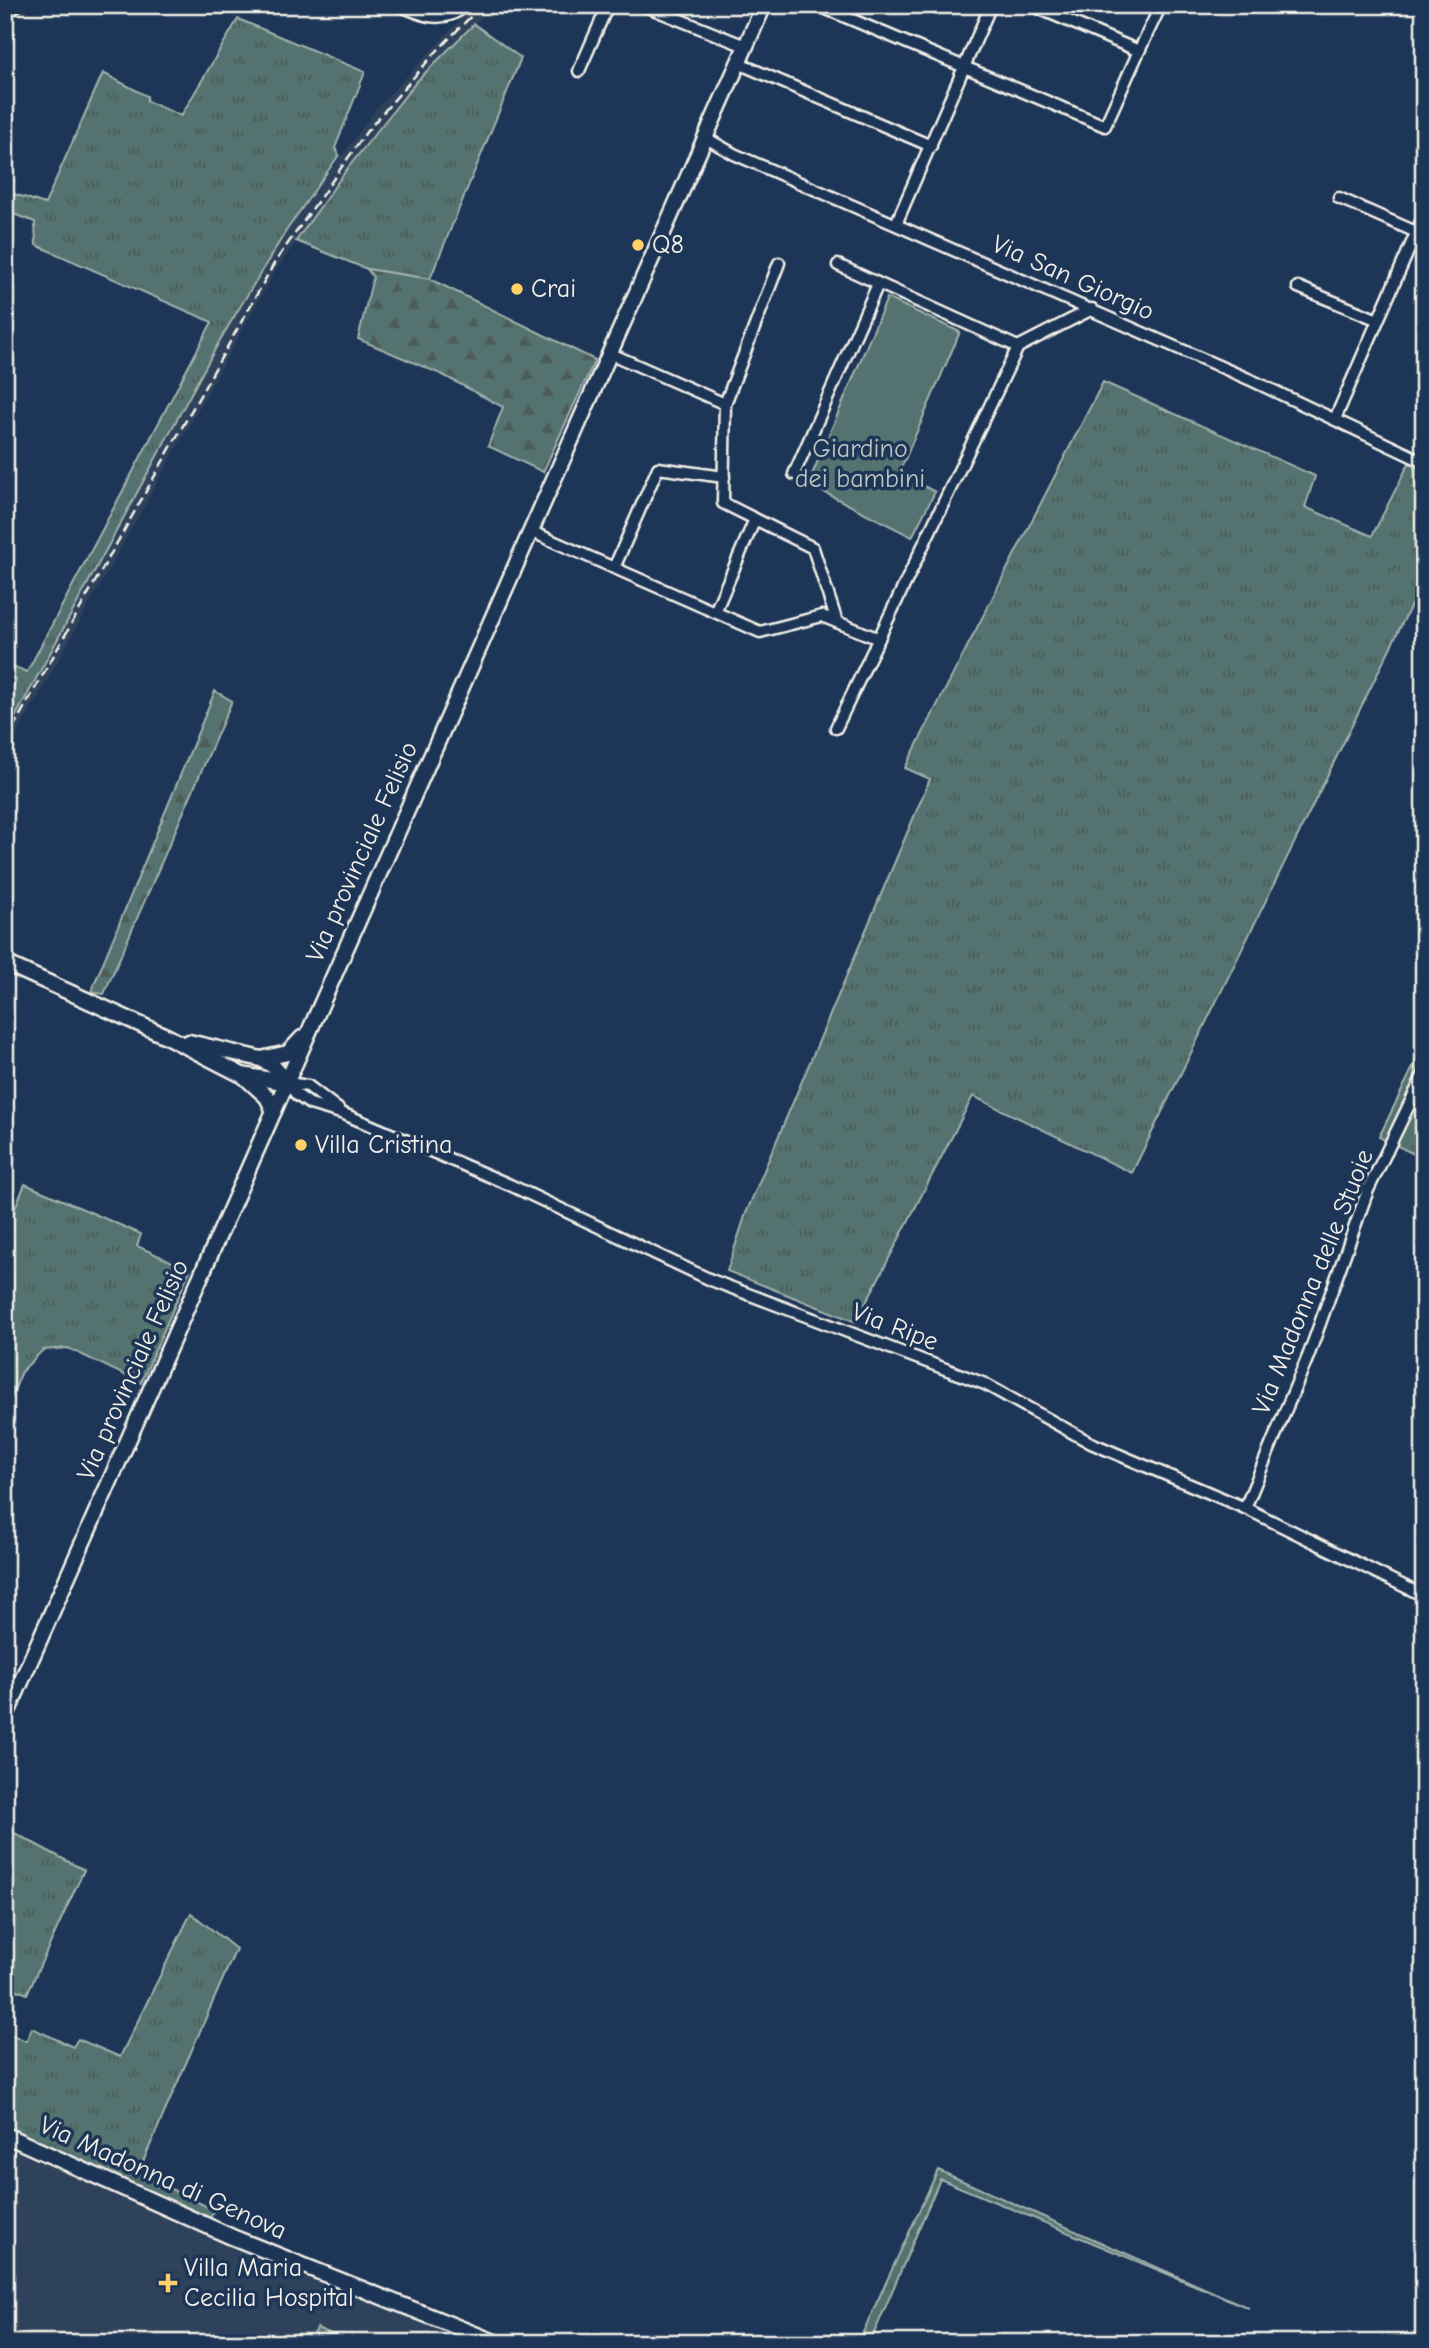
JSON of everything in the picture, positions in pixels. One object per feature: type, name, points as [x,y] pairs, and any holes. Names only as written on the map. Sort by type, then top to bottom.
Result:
[{"type":"main road","name":"Via provinciale Felisio","points":[[5,1718],[764,5]]},
{"type":"main road","points":[[5,963],[168,1037],[242,1075],[267,1097],[274,1111]]},
{"type":"main road","points":[[261,1059],[286,1054],[298,1045],[319,1010]]},
{"type":"main road","points":[[168,1037],[261,1059],[273,1066],[288,1083]]},
{"type":"main road","points":[[242,1075],[288,1083]]},
{"type":"main road","name":"Via Madonna di Genova","points":[[5,2135],[232,2237],[497,2343]]},
{"type":"street","points":[[5,12],[18,5]]},
{"type":"street","points":[[399,5],[435,18],[449,18],[466,5]]},
{"type":"street","points":[[579,71],[608,5]]},
{"type":"street","points":[[643,5],[745,46]]},
{"type":"street","points":[[817,5],[1105,126],[1161,5]]},
{"type":"street","points":[[896,224],[991,5]]},
{"type":"street","points":[[1031,5],[1139,51]]},
{"type":"street","points":[[737,62],[931,146]]},
{"type":"street","name":"Via San Giorgio","points":[[704,138],[1092,309],[1424,462]]},
{"type":"street","points":[[1339,198],[1416,232]]},
{"type":"street","points":[[1335,419],[1424,215]]},
{"type":"street","points":[[779,263],[726,404],[723,503],[813,548],[837,622]]},
{"type":"street","points":[[838,265],[1018,347]]},
{"type":"street","points":[[794,474],[878,284]]},
{"type":"street","points":[[1298,287],[1378,320]]},
{"type":"street","points":[[836,728],[1018,347],[1092,309]]},
{"type":"street","points":[[609,353],[726,404]]},
{"type":"street","points":[[614,568],[658,468],[724,477]]},
{"type":"street","points":[[715,612],[755,519]]},
{"type":"street","points":[[530,531],[760,632],[822,616],[879,639]]},
{"type":"street","name":"Via Madonna delle Stuoie","points":[[1245,1508],[1309,1354],[1368,1190],[1424,1074]]},
{"type":"street","name":"Via Ripe","points":[[288,1083],[297,1095],[310,1104],[344,1114],[599,1225],[711,1280],[985,1384],[1091,1443],[1245,1508],[1424,1596]]},
{"type":"shaded area","points":[[474,5],[494,5],[417,81],[347,169],[274,273],[5,756],[5,736],[68,616],[220,340],[286,231],[376,109]]},
{"type":"shaded area","name":"Villa Maria Cecilia Hospital","points":[[5,2141],[443,2331],[439,2343],[352,2343],[318,2328],[310,2343],[5,2343]]},
{"type":"green space","points":[[238,19],[365,72],[335,148],[339,155],[286,231],[220,340],[5,736],[5,702],[16,680],[5,675],[5,663],[27,672],[212,322],[36,245],[35,222],[5,211],[5,191],[45,204],[103,73],[147,96],[147,101],[181,116]]},
{"type":"green space","points":[[474,24],[521,58],[430,279],[367,269],[296,241],[347,169],[417,81]]},
{"type":"green space","points":[[367,269],[430,279],[595,360],[543,472],[488,446],[503,407],[443,375],[358,339],[373,277]]},
{"type":"green space","name":"Giardino dei bambini","points":[[887,298],[960,332],[899,473],[935,492],[912,537],[808,484]]},
{"type":"green space","points":[[1103,382],[1315,476],[1305,507],[1372,536],[1409,463],[1424,469],[1424,579],[1132,1173],[973,1096],[856,1322],[727,1271],[746,1213],[930,779],[905,768]]},
{"type":"green space","points":[[215,691],[232,701],[104,994],[91,992]]},
{"type":"green space","points":[[1424,1045],[1424,1144],[1418,1156],[1379,1137]]},
{"type":"green space","points":[[25,1184],[141,1234],[137,1246],[190,1270],[141,1383],[68,1348],[43,1350],[22,1371],[10,1401],[5,1398],[5,1232]]},
{"type":"green space","points":[[5,1828],[84,1870],[27,1994],[5,1985]]},
{"type":"green space","points":[[191,1913],[236,1949],[138,2173],[214,2210],[205,2229],[5,2141],[5,2032],[26,2041],[32,2028],[73,2047],[78,2039],[120,2057]]},
{"type":"green space","points":[[938,2170],[1249,2308],[940,2179],[870,2343],[858,2343]]},
{"type":"green space","points":[[317,2328],[352,2343],[310,2343]]},
{"type":"railway","points":[[5,742],[275,262],[367,131],[434,54],[482,5]]},
{"type":"place","name":"Q8","points":[[638,245]]},
{"type":"place","name":"Crai","points":[[517,289]]},
{"type":"place","name":"Villa Cristina","points":[[301,1145]]},
{"type":"place","name":"Villa Maria Cecilia Hospital","points":[[168,2283]]}]
